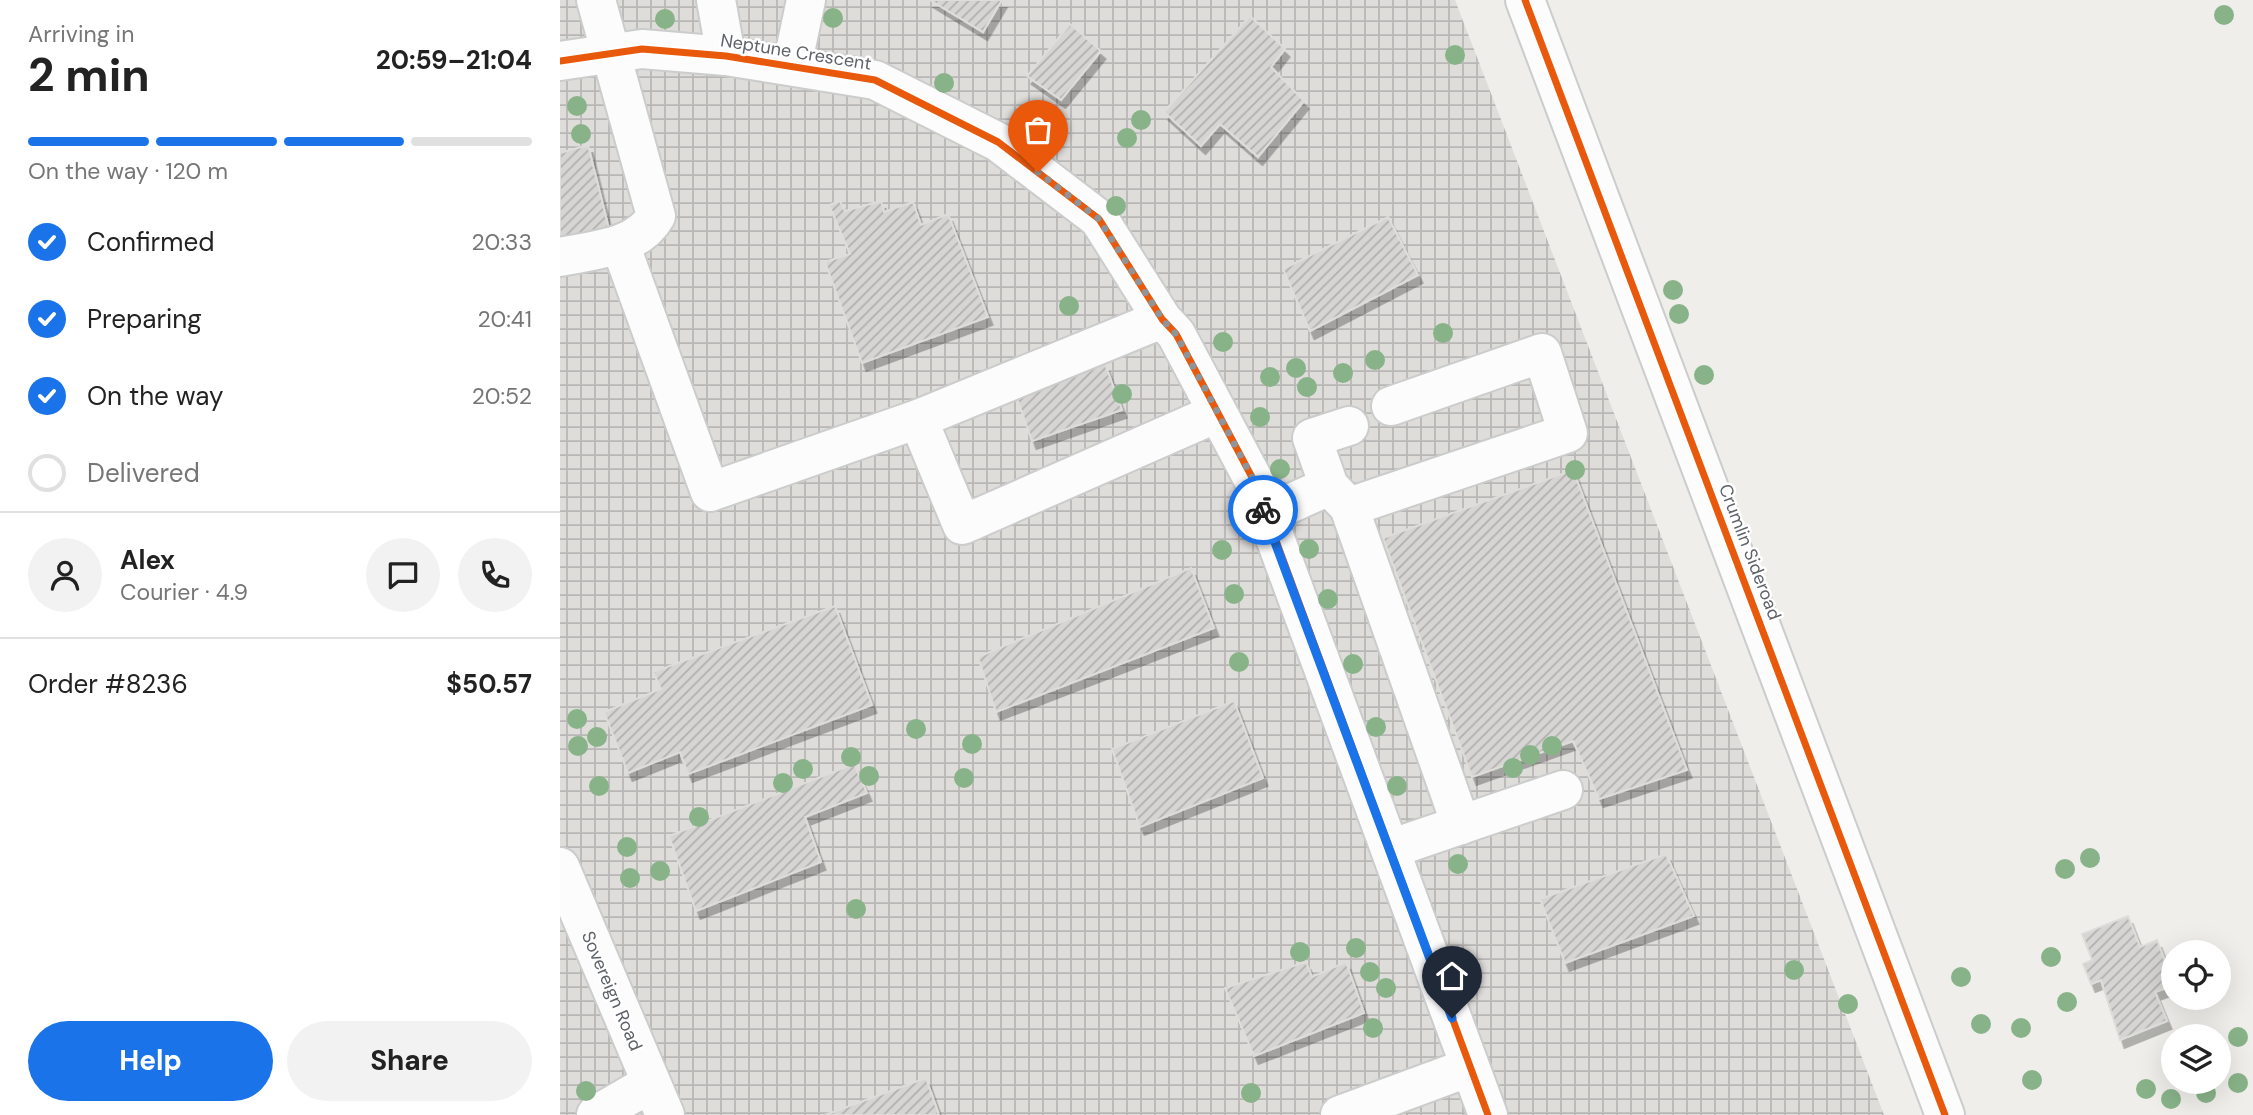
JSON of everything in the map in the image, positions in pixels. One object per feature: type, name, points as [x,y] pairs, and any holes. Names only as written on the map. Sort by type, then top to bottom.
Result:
[{"type":"street","points":[[560,257],[620,244],[648,230],[656,216],[596,0]]},
{"type":"street","points":[[716,0],[726,56]]},
{"type":"street","points":[[792,66],[806,0]]},
{"type":"street","name":"Crumlin Sideroad","points":[[1525,0],[1945,1115]]},
{"type":"street","name":"Neptune Crescent","points":[[560,61],[642,49],[726,56],[874,80],[998,142],[1099,219],[1162,319],[1176,334],[1254,481],[1489,1115]]},
{"type":"street","points":[[620,244],[710,492],[918,419],[1162,319]]},
{"type":"street","points":[[1265,515],[1568,433],[1542,353],[1391,406]]},
{"type":"street","points":[[918,419],[962,525],[1217,413]]},
{"type":"street","points":[[1349,426],[1312,438],[1339,497],[1461,825]]},
{"type":"street","points":[[1390,849],[1563,790]]},
{"type":"street","name":"Sovereign Road","points":[[561,869],[658,1099]]},
{"type":"street","points":[[1340,1115],[1470,1067]]},
{"type":"street","points":[[596,1115],[658,1099]]},
{"type":"shaded area","points":[[560,0],[1455,0],[1884,1115],[560,1115]]},
{"type":"building","points":[[930,0],[1002,0],[983,32]]},
{"type":"building","points":[[1250,16],[1285,49],[1271,67],[1304,101],[1258,157],[1220,124],[1201,146],[1164,112]]},
{"type":"building","points":[[1070,24],[1101,51],[1061,100],[1027,76]]},
{"type":"building","points":[[588,145],[609,229],[560,239],[560,153]]},
{"type":"building","points":[[840,201],[845,211],[881,201],[884,212],[913,202],[921,225],[948,214],[988,317],[862,363],[825,262],[850,254],[829,205]]},
{"type":"building","points":[[1388,217],[1418,275],[1310,331],[1283,269]]},
{"type":"building","points":[[1105,364],[1122,410],[1032,441],[1017,398]]},
{"type":"building","points":[[1573,470],[1687,770],[1599,799],[1573,741],[1472,777],[1383,538]]},
{"type":"building","points":[[1191,568],[1214,628],[996,712],[978,657]]},
{"type":"building","points":[[835,606],[872,705],[688,774],[680,752],[628,773],[604,712],[661,689],[653,672]]},
{"type":"building","points":[[1234,701],[1263,778],[1140,827],[1112,749]]},
{"type":"building","points":[[854,764],[867,793],[805,817],[821,862],[696,911],[669,836]]},
{"type":"building","points":[[1666,854],[1694,916],[1565,963],[1540,899]]},
{"type":"building","points":[[2128,916],[2140,947],[2157,940],[2161,951],[2161,990],[2155,992],[2167,1021],[2120,1040],[2101,980],[2091,984],[2083,964],[2092,960],[2082,934]]},
{"type":"building","points":[[1306,962],[1312,977],[1346,962],[1364,1013],[1254,1056],[1225,988]]},
{"type":"building","points":[[926,1078],[939,1115],[825,1115]]},
{"type":"cycle path","points":[[1525,0],[1945,1115]]},
{"type":"cycle path","points":[[560,61],[642,49],[726,56],[875,80],[998,142],[1099,219],[1162,319],[1176,334],[1254,481],[1488,1115]]},
{"type":"way so far","points":[[1038,172],[1099,219],[1162,319],[1176,334],[1254,481],[1263,510]]},
{"type":"route","points":[[1263,510],[1452,1018]]}]
